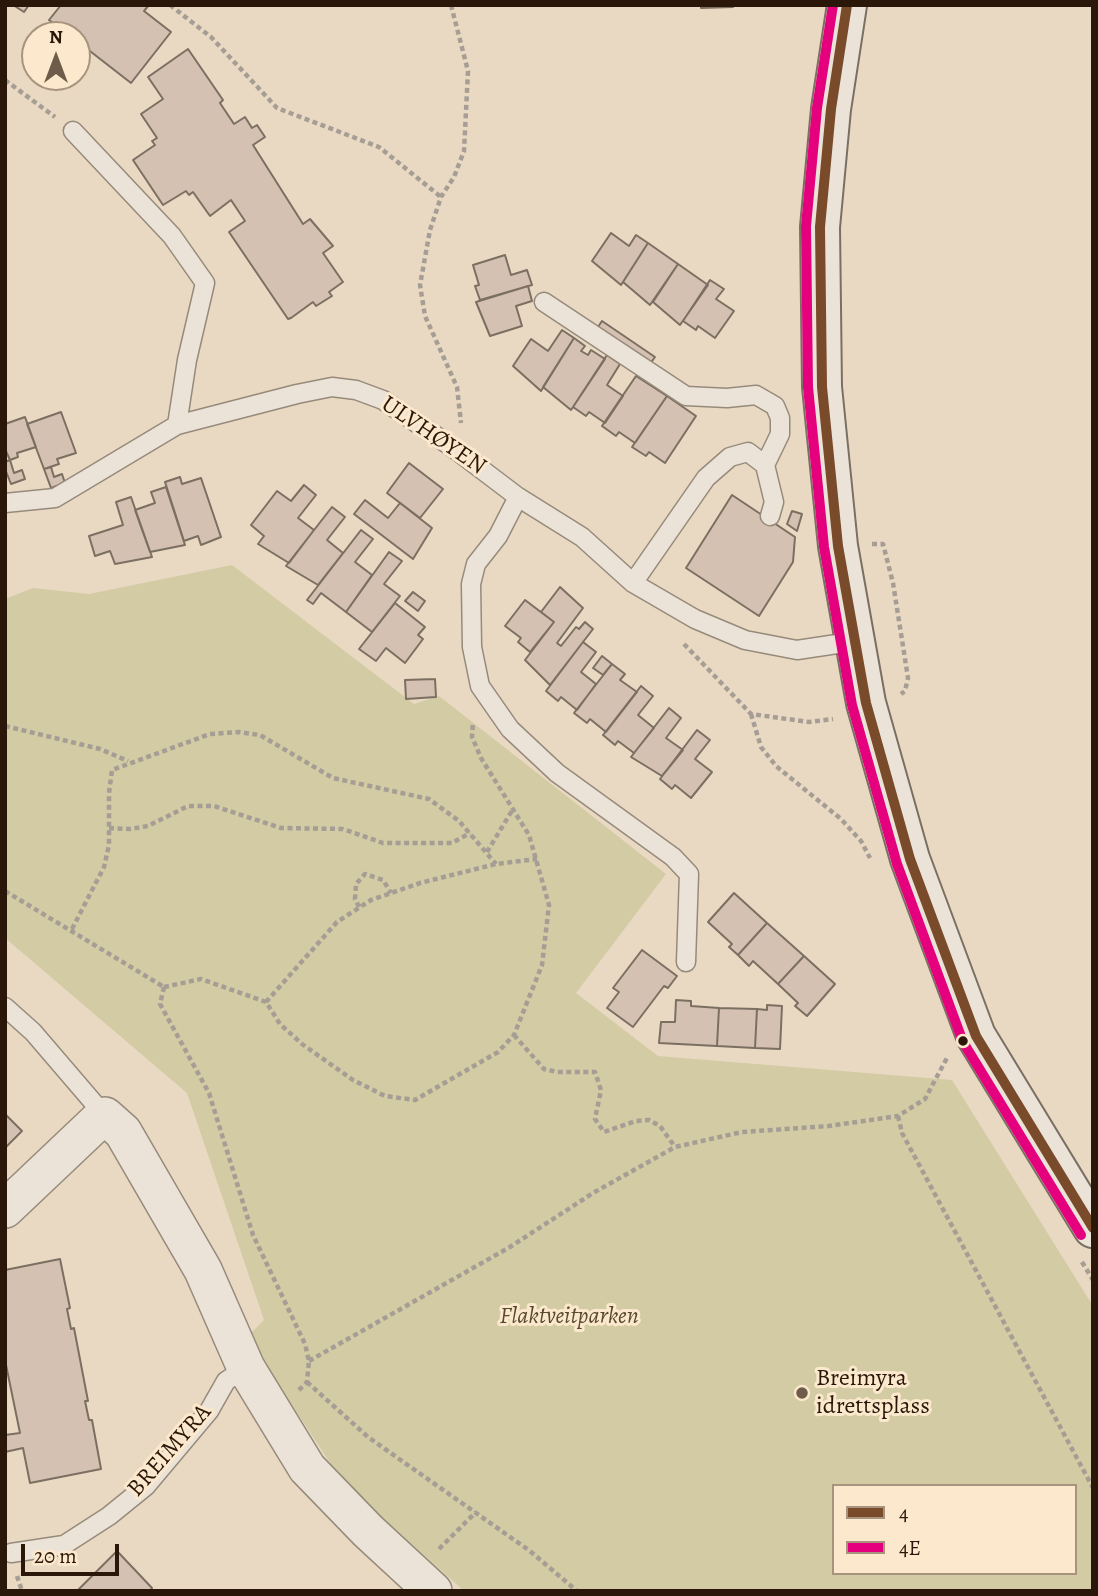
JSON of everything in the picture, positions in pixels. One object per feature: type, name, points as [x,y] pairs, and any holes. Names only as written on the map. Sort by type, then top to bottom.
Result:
[{"type":"main road","points":[[847,5],[831,109],[820,227],[821,387],[838,546],[866,703],[903,835],[976,1036],[1093,1228]]},
{"type":"street","points":[[5,1209],[105,1116],[123,1132],[158,1188],[171,1220],[202,1270],[246,1368],[307,1468],[423,1583]]},
{"type":"lane","points":[[72,131],[172,236],[205,283],[187,360],[177,425]]},
{"type":"lane","points":[[544,302],[686,396],[714,398],[756,394],[775,406],[780,418],[780,434],[765,466]]},
{"type":"lane","name":"ULVHØYEN","points":[[5,503],[55,498],[177,425],[332,387],[356,390],[383,400],[518,497],[582,537],[633,583],[695,619],[745,640],[797,650],[857,641]]},
{"type":"lane","points":[[633,583],[706,478],[720,463],[748,452],[765,466],[774,502],[770,516]]},
{"type":"lane","points":[[518,497],[498,536],[476,564],[471,584],[472,647],[480,686],[510,729],[557,773],[673,857],[689,874],[686,962]]},
{"type":"lane","points":[[5,1007],[33,1032],[105,1116]]},
{"type":"lane","name":"BREIMYRA","points":[[11,1553],[64,1545],[109,1516],[146,1486],[209,1410],[226,1381],[246,1368]]},
{"type":"path","points":[[170,5],[211,37],[277,107],[379,147],[441,197]]},
{"type":"path","points":[[451,5],[468,71],[469,94],[464,151],[454,177],[441,197],[430,230],[420,285],[425,316],[457,387],[462,419],[452,447]]},
{"type":"path","points":[[5,79],[72,131]]},
{"type":"path","points":[[838,546],[883,544],[893,583],[908,678],[905,691],[896,697]]},
{"type":"path","points":[[683,642],[751,715],[809,722],[841,717]]},
{"type":"path","points":[[5,891],[164,987],[201,979],[265,1002],[280,1024],[353,1080],[385,1096],[415,1100],[498,1052],[514,1035],[547,945],[549,905],[529,835],[472,737],[480,686]]},
{"type":"path","points":[[5,726],[100,749],[130,762]]},
{"type":"path","points":[[72,929],[104,867],[112,770],[210,734],[239,732],[260,735],[333,778],[429,799],[446,810],[470,833],[496,864]]},
{"type":"path","points":[[109,828],[139,827],[188,806],[214,806],[281,828],[343,829],[383,843],[452,843],[470,833]]},
{"type":"path","points":[[486,852],[513,809]]},
{"type":"path","points":[[265,1002],[337,922],[359,907],[391,893],[496,864],[537,859]]},
{"type":"path","points":[[359,907],[355,899],[356,884],[365,874],[383,880],[391,893]]},
{"type":"path","points":[[164,987],[160,1004],[209,1093],[253,1235],[305,1344],[309,1361],[307,1382],[368,1437],[463,1506],[476,1512],[577,1591]]},
{"type":"path","points":[[514,1035],[544,1069],[556,1072],[595,1072],[601,1090],[595,1119],[604,1132],[636,1121],[649,1120],[660,1126],[676,1147]]},
{"type":"path","points":[[309,1361],[510,1247],[593,1193],[676,1147],[742,1132],[829,1126],[898,1116],[925,1099],[952,1050]]},
{"type":"path","points":[[898,1116],[902,1133],[1093,1488]]},
{"type":"path","points":[[423,1583],[476,1512]]},
{"type":"green space","name":"Flaktveitparken","points":[[232,565],[414,704],[439,696],[666,874],[576,993],[658,1056],[952,1080],[1093,1306],[1093,1591],[464,1591],[342,1481],[247,1337],[264,1320],[187,1093],[5,938],[5,599],[33,588],[89,594]]},
{"type":"building","points":[[13,5],[29,5],[24,12]]},
{"type":"building","points":[[61,5],[149,5],[144,11],[171,32],[131,83],[91,52],[91,21],[49,20]]},
{"type":"building","points":[[701,5],[733,5],[733,7],[701,8]]},
{"type":"building","points":[[188,49],[223,100],[220,103],[234,124],[245,117],[252,128],[257,125],[265,137],[253,145],[303,224],[310,219],[333,246],[323,253],[343,282],[329,292],[332,296],[316,306],[313,302],[291,318],[288,319],[229,232],[245,221],[231,200],[210,216],[193,192],[189,195],[186,191],[163,205],[133,160],[155,145],[152,141],[157,138],[141,114],[163,99],[148,77]]},
{"type":"building","points":[[611,233],[629,246],[636,235],[648,243],[621,285],[592,261]]},
{"type":"building","points":[[648,243],[678,264],[650,305],[623,282]]},
{"type":"building","points":[[505,255],[511,275],[527,270],[532,285],[480,300],[475,286],[479,285],[473,265]]},
{"type":"building","points":[[678,264],[708,285],[680,325],[653,302]]},
{"type":"building","points":[[710,280],[724,289],[716,299],[734,311],[715,338],[698,326],[696,330],[683,321]]},
{"type":"building","points":[[528,286],[532,301],[516,306],[522,326],[490,336],[476,302]]},
{"type":"building","points":[[602,321],[655,357],[647,368],[594,333]]},
{"type":"building","points":[[562,330],[574,338],[541,391],[513,366],[531,339],[548,351]]},
{"type":"building","points":[[574,338],[585,346],[581,351],[588,355],[591,350],[605,359],[571,410],[543,387]]},
{"type":"building","points":[[607,355],[620,364],[607,385],[623,396],[605,423],[589,412],[586,416],[573,407]]},
{"type":"building","points":[[636,376],[667,396],[635,443],[619,432],[616,436],[602,426]]},
{"type":"building","points":[[667,396],[696,416],[665,463],[649,452],[646,456],[632,447]]},
{"type":"building","points":[[61,412],[76,453],[57,459],[59,464],[44,469],[27,424]]},
{"type":"building","points":[[25,417],[36,447],[17,453],[18,457],[10,460],[5,449],[5,424]]},
{"type":"building","points":[[10,460],[14,473],[22,470],[25,479],[11,484],[5,469],[5,462]]},
{"type":"building","points":[[409,463],[443,489],[420,518],[387,493]]},
{"type":"building","points":[[51,467],[54,477],[62,474],[65,483],[51,488],[44,469]]},
{"type":"building","points":[[180,477],[182,484],[201,478],[221,537],[201,545],[198,536],[184,541],[165,482]]},
{"type":"building","points":[[304,485],[316,495],[298,518],[314,530],[289,563],[258,544],[264,536],[251,525],[277,491],[291,501]]},
{"type":"building","points":[[166,487],[185,545],[150,552],[135,510],[155,503],[151,492]]},
{"type":"building","points":[[732,495],[795,537],[793,562],[759,616],[686,568]]},
{"type":"building","points":[[131,497],[152,557],[115,564],[110,551],[95,556],[89,536],[123,525],[116,502]]},
{"type":"building","points":[[365,500],[388,518],[400,503],[432,528],[413,559],[354,514]]},
{"type":"building","points":[[332,507],[345,517],[327,540],[343,553],[318,585],[286,566]]},
{"type":"building","points":[[792,511],[802,514],[797,531],[787,524]]},
{"type":"building","points":[[361,530],[373,539],[355,562],[372,575],[346,612],[321,593],[313,604],[307,600]]},
{"type":"building","points":[[389,552],[402,561],[384,584],[400,596],[372,632],[346,612]]},
{"type":"building","points":[[560,587],[583,608],[557,643],[561,646],[576,627],[579,629],[585,622],[593,629],[550,685],[525,660],[554,622],[541,612]]},
{"type":"building","points":[[413,592],[425,601],[418,611],[405,601]]},
{"type":"building","points":[[525,600],[554,622],[530,652],[518,642],[521,638],[505,626]]},
{"type":"building","points":[[395,603],[425,627],[418,635],[423,639],[405,663],[386,648],[376,661],[359,649]]},
{"type":"building","points":[[583,642],[596,652],[581,672],[596,684],[577,710],[561,697],[558,701],[546,691]]},
{"type":"building","points":[[602,656],[612,664],[603,675],[593,668]]},
{"type":"building","points":[[612,664],[625,674],[620,680],[637,692],[606,732],[590,719],[587,723],[574,713]]},
{"type":"building","points":[[435,679],[436,697],[406,699],[405,680]]},
{"type":"building","points":[[641,686],[653,696],[638,715],[654,728],[634,753],[618,741],[615,745],[603,735]]},
{"type":"building","points":[[669,708],[681,718],[666,738],[683,750],[662,776],[631,757]]},
{"type":"building","points":[[697,730],[710,740],[695,759],[712,772],[691,798],[675,785],[672,789],[660,779]]},
{"type":"building","points":[[734,893],[767,923],[738,955],[729,947],[732,944],[708,922]]},
{"type":"building","points":[[767,923],[804,956],[778,984],[753,961],[749,966],[738,955]]},
{"type":"building","points":[[642,950],[677,976],[668,988],[664,986],[633,1027],[607,1008],[619,992],[613,988]]},
{"type":"building","points":[[804,956],[835,984],[807,1016],[795,1006],[798,1003],[778,984]]},
{"type":"building","points":[[676,1000],[691,1001],[691,1006],[719,1008],[717,1046],[659,1043],[661,1022],[675,1022]]},
{"type":"building","points":[[767,1005],[782,1006],[780,1049],[755,1048],[757,1009],[767,1010]]},
{"type":"building","points":[[719,1008],[757,1009],[755,1048],[717,1046]]},
{"type":"building","points":[[5,1114],[22,1131],[5,1148]]},
{"type":"building","points":[[60,1259],[70,1308],[67,1309],[71,1329],[74,1328],[88,1401],[85,1401],[89,1420],[92,1420],[101,1469],[30,1483],[23,1448],[5,1452],[5,1435],[20,1433],[5,1360],[5,1270]]},
{"type":"building","points":[[117,1551],[152,1588],[150,1591],[77,1591]]},
{"type":"transit line","name":"4E","points":[[833,5],[817,108],[806,226],[808,387],[824,547],[852,705],[897,864],[963,1042],[1081,1235]]},
{"type":"transit line","name":"4","points":[[847,5],[831,109],[820,227],[822,387],[838,546],[866,703],[910,859],[976,1036],[1093,1228]]},
{"type":"place","name":"Breimyra idrettsplass","points":[[802,1393]]}]
